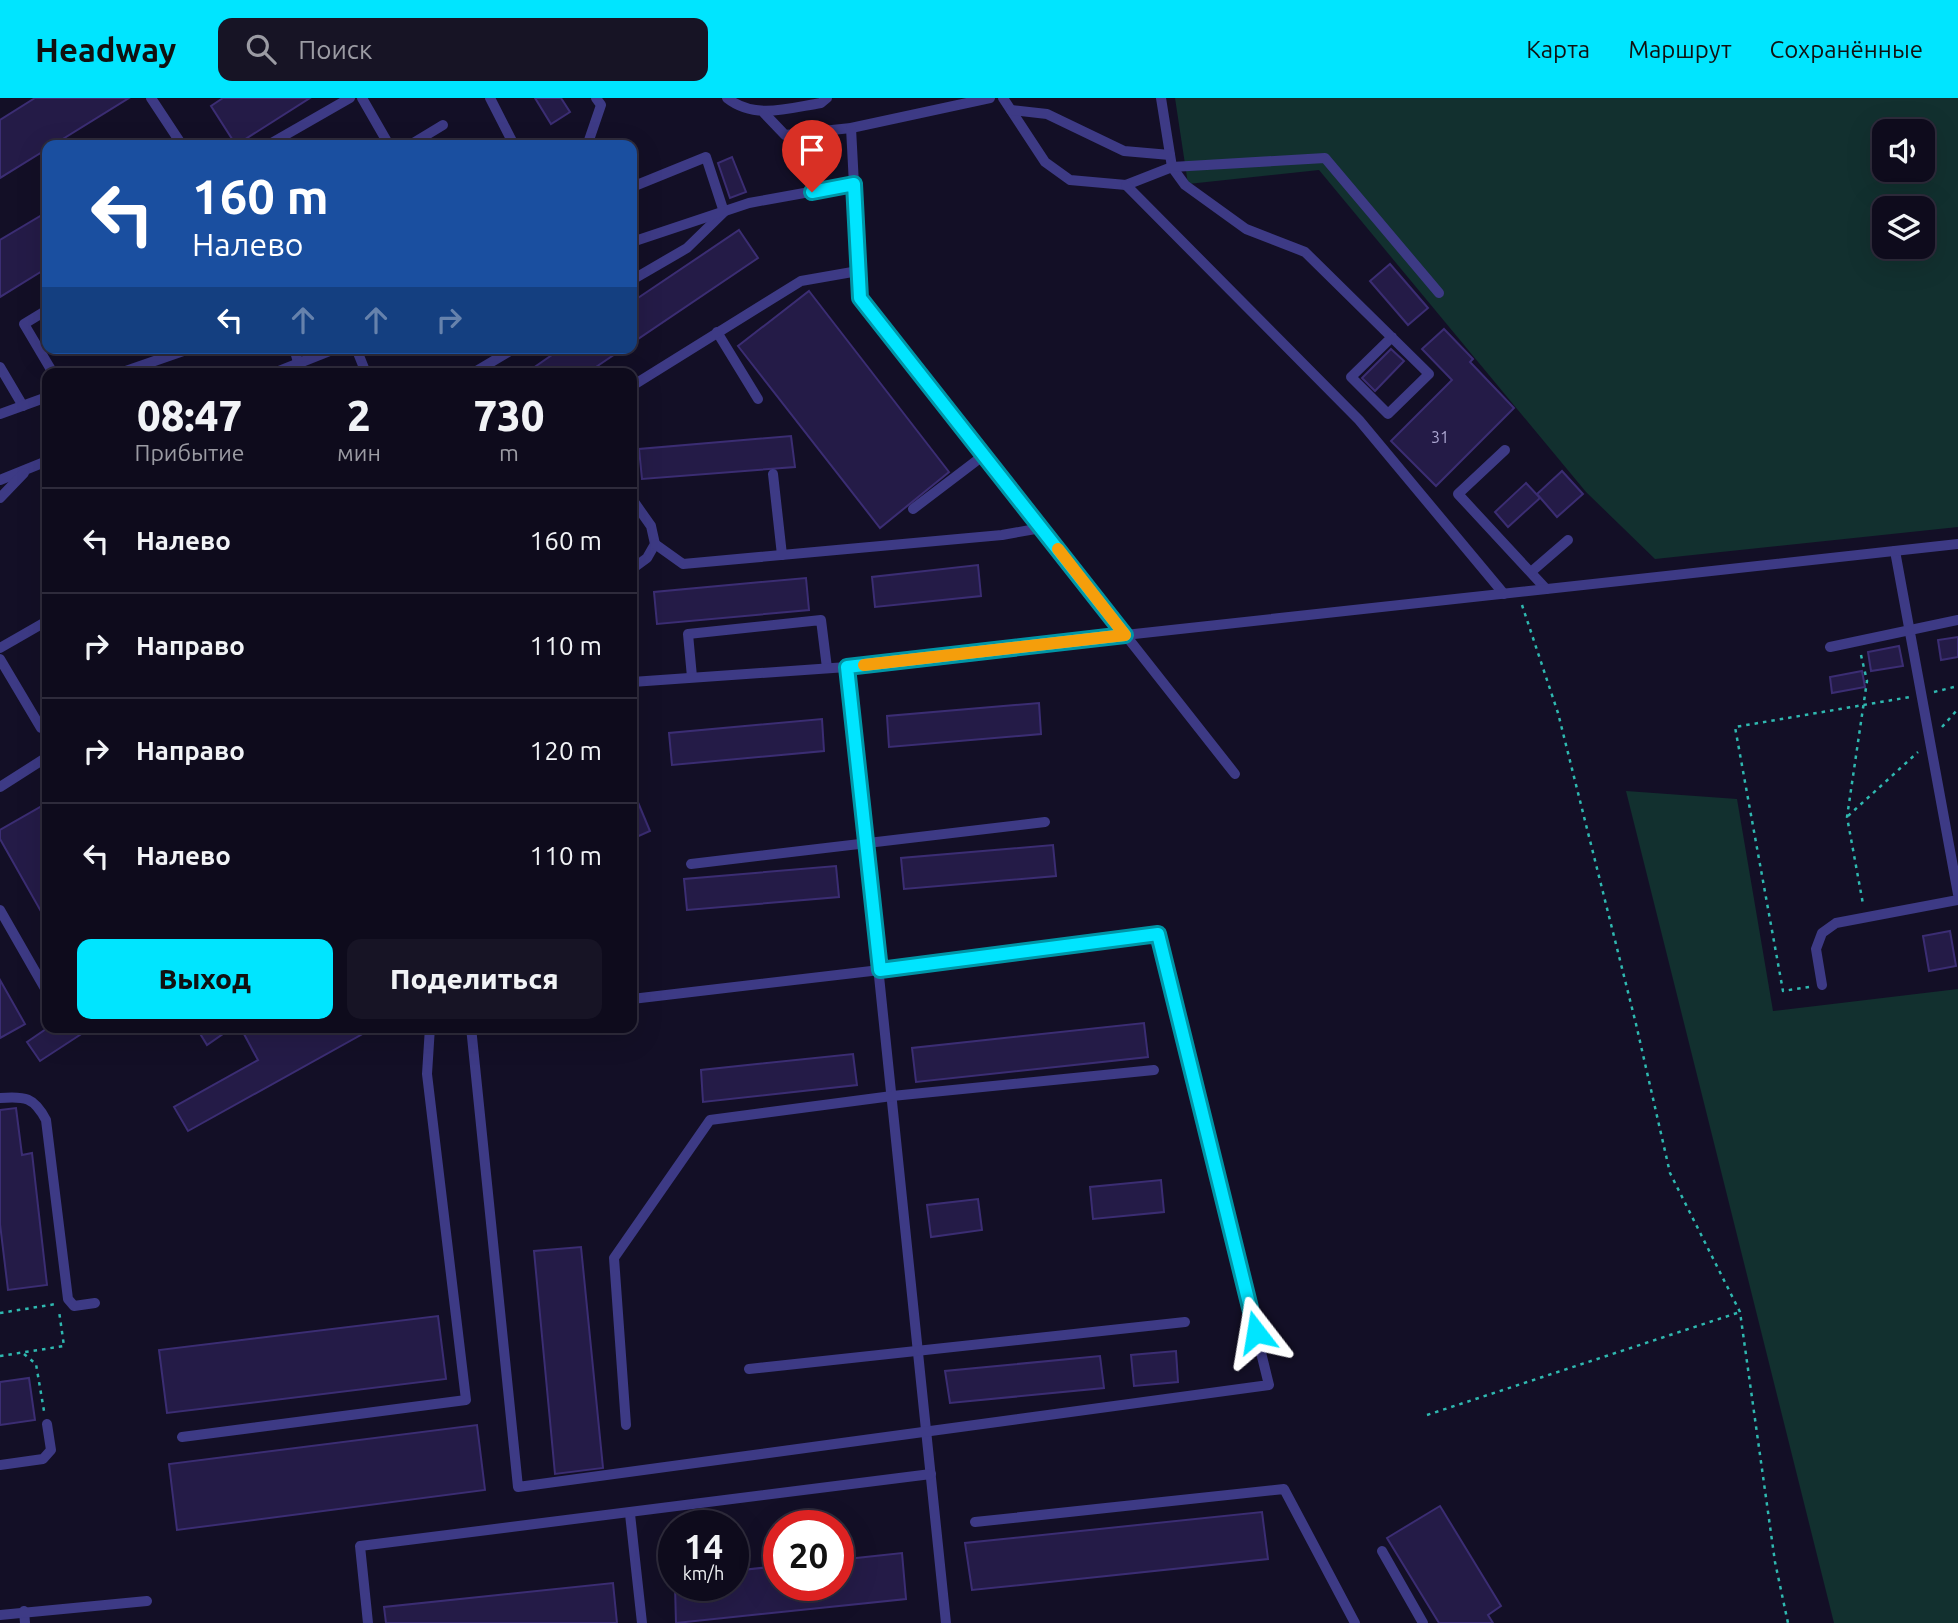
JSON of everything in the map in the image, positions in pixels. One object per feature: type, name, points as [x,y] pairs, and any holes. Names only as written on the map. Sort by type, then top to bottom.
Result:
[{"type":"lane","points":[[151,98],[179,140]]},
{"type":"lane","points":[[277,140],[349,98]]},
{"type":"lane","points":[[362,98],[386,140]]},
{"type":"lane","points":[[490,98],[511,140]]},
{"type":"lane","points":[[589,140],[601,105],[596,98]]},
{"type":"lane","points":[[764,113],[821,103],[827,98]]},
{"type":"lane","points":[[731,99],[764,113],[785,135],[851,128],[990,98]]},
{"type":"lane","points":[[1003,98],[1045,162],[1070,180],[1126,186],[1172,167],[1325,158],[1439,293]]},
{"type":"lane","points":[[1161,98],[1172,167],[1185,185],[1246,229],[1305,251],[1392,337],[1429,374],[1388,414],[1350,377],[1392,337]]},
{"type":"lane","points":[[1011,110],[1047,114],[1124,151],[1170,155]]},
{"type":"lane","points":[[418,140],[443,125]]},
{"type":"lane","points":[[851,128],[860,298],[1235,774]]},
{"type":"lane","points":[[637,185],[706,157],[724,212]]},
{"type":"lane","points":[[637,240],[749,203],[854,184]]},
{"type":"lane","points":[[1126,186],[1359,420],[1504,594]]},
{"type":"lane","points":[[637,277],[687,248],[724,212]]},
{"type":"lane","points":[[637,383],[801,281],[858,271]]},
{"type":"lane","points":[[42,313],[24,324],[50,368]]},
{"type":"lane","points":[[717,332],[758,399]]},
{"type":"lane","points":[[134,368],[175,354]]},
{"type":"lane","points":[[300,368],[326,354]]},
{"type":"lane","points":[[479,368],[496,354]]},
{"type":"lane","points":[[0,367],[23,406]]},
{"type":"lane","points":[[0,414],[42,399]]},
{"type":"lane","points":[[1505,450],[1458,494],[1546,589]]},
{"type":"lane","points":[[913,509],[984,455]]},
{"type":"lane","points":[[0,480],[42,463]]},
{"type":"lane","points":[[0,498],[27,469]]},
{"type":"lane","points":[[773,474],[782,555]]},
{"type":"lane","points":[[637,506],[651,526],[655,544],[683,564],[1002,535],[1041,528]]},
{"type":"lane","points":[[1531,572],[1568,540]]},
{"type":"lane","points":[[637,565],[647,558],[655,544]]},
{"type":"lane","points":[[637,682],[847,667],[1958,544]]},
{"type":"lane","points":[[1895,551],[1958,894]]},
{"type":"lane","points":[[692,677],[688,634],[821,620],[827,668]]},
{"type":"lane","points":[[1830,647],[1958,620]]},
{"type":"lane","points":[[0,648],[42,624]]},
{"type":"lane","points":[[0,659],[41,728]]},
{"type":"lane","points":[[847,667],[946,1623]]},
{"type":"lane","points":[[0,787],[42,760]]},
{"type":"lane","points":[[691,864],[1045,822]]},
{"type":"lane","points":[[1822,985],[1816,949],[1822,933],[1836,923],[1958,900]]},
{"type":"lane","points":[[0,910],[42,983]]},
{"type":"lane","points":[[472,1033],[518,1487],[1269,1385],[1158,934],[637,998]]},
{"type":"lane","points":[[182,1437],[466,1400],[427,1074],[430,1033]]},
{"type":"lane","points":[[626,1425],[614,1258],[710,1120],[892,1096],[1154,1070]]},
{"type":"lane","points":[[0,1098],[20,1096],[37,1104],[46,1120],[68,1299],[74,1306],[95,1303]]},
{"type":"lane","points":[[750,1370],[1185,1322]]},
{"type":"lane","points":[[0,1465],[43,1459],[51,1450],[47,1424]]},
{"type":"lane","points":[[368,1623],[360,1546],[931,1474]]},
{"type":"lane","points":[[975,1522],[1284,1489],[1354,1623]]},
{"type":"lane","points":[[630,1514],[642,1623]]},
{"type":"lane","points":[[1382,1551],[1423,1623]]},
{"type":"lane","points":[[0,1615],[147,1601]]},
{"type":"lane","points":[[24,1611],[25,1623]]},
{"type":"path","points":[[1517,592],[1558,713],[1636,1024],[1670,1173],[1740,1312],[1775,1562],[1788,1623]]},
{"type":"path","points":[[1858,641],[1867,681],[1847,817],[1866,918]]},
{"type":"path","points":[[1822,985],[1783,991],[1735,727],[1958,687]]},
{"type":"path","points":[[1847,817],[1930,741],[1958,709]]},
{"type":"path","points":[[0,1313],[58,1304],[64,1346],[0,1356]]},
{"type":"path","points":[[1427,1415],[1740,1312]]},
{"type":"path","points":[[23,1353],[36,1364],[47,1424]]},
{"type":"green space","points":[[1175,98],[1958,98],[1958,527],[1655,559],[1586,492],[1319,170],[1188,184]]},
{"type":"green space","points":[[1626,791],[1737,799],[1773,1011],[1958,989],[1958,1623],[1834,1623]]},
{"type":"building","points":[[35,98],[129,98],[61,140],[42,140],[42,152],[0,178],[0,120]]},
{"type":"building","points":[[223,98],[310,98],[244,140],[233,140],[211,106]]},
{"type":"building","points":[[535,98],[561,98],[570,112],[551,124]]},
{"type":"building","points":[[732,157],[746,192],[730,198],[718,163]]},
{"type":"building","points":[[42,215],[42,271],[0,297],[0,240]]},
{"type":"building","points":[[739,230],[758,258],[637,340],[637,299]]},
{"type":"building","points":[[1390,264],[1428,308],[1408,325],[1370,281]]},
{"type":"building","points":[[809,291],[949,472],[880,528],[738,346]]},
{"type":"building","points":[[1444,329],[1473,359],[1470,362],[1514,408],[1436,486],[1391,441],[1452,380],[1422,349]]},
{"type":"building","points":[[1391,349],[1404,361],[1375,391],[1362,378]]},
{"type":"building","points":[[553,354],[615,354],[594,368],[533,368]]},
{"type":"building","points":[[791,436],[795,467],[642,479],[639,449]]},
{"type":"building","points":[[1562,471],[1583,494],[1557,517],[1537,494]]},
{"type":"building","points":[[1526,483],[1540,498],[1508,527],[1495,512]]},
{"type":"building","points":[[978,565],[981,596],[875,607],[872,577]]},
{"type":"building","points":[[806,578],[809,610],[657,624],[654,592]]},
{"type":"building","points":[[1958,637],[1958,657],[1941,660],[1938,640]]},
{"type":"building","points":[[1899,646],[1903,666],[1871,671],[1868,652]]},
{"type":"building","points":[[1862,671],[1865,687],[1832,693],[1830,677]]},
{"type":"building","points":[[1039,703],[1041,734],[889,747],[887,716]]},
{"type":"building","points":[[822,719],[824,751],[672,765],[669,733]]},
{"type":"building","points":[[637,800],[650,831],[637,837]]},
{"type":"building","points":[[42,806],[42,913],[0,839],[0,830]]},
{"type":"building","points":[[1053,845],[1056,876],[904,889],[901,858]]},
{"type":"building","points":[[836,866],[839,897],[687,910],[684,879]]},
{"type":"building","points":[[1950,931],[1956,966],[1929,971],[1923,936]]},
{"type":"building","points":[[0,980],[25,1024],[0,1038]]},
{"type":"building","points":[[1144,1023],[1148,1057],[916,1082],[912,1048]]},
{"type":"building","points":[[42,1032],[83,1033],[40,1061],[27,1042]]},
{"type":"building","points":[[200,1033],[224,1033],[207,1045]]},
{"type":"building","points":[[364,1033],[188,1131],[174,1107],[258,1060],[244,1034]]},
{"type":"building","points":[[853,1054],[857,1085],[703,1102],[701,1070]]},
{"type":"building","points":[[16,1108],[22,1155],[32,1153],[47,1285],[8,1290],[0,1224],[0,1110]]},
{"type":"building","points":[[1161,1180],[1164,1212],[1093,1219],[1090,1187]]},
{"type":"building","points":[[978,1199],[982,1230],[931,1237],[927,1205]]},
{"type":"building","points":[[581,1247],[603,1468],[555,1474],[534,1251]]},
{"type":"building","points":[[438,1316],[446,1379],[167,1413],[159,1350]]},
{"type":"building","points":[[1176,1351],[1178,1382],[1134,1386],[1131,1355]]},
{"type":"building","points":[[1100,1356],[1104,1388],[950,1403],[945,1371]]},
{"type":"building","points":[[29,1378],[35,1420],[0,1425],[0,1382]]},
{"type":"building","points":[[477,1425],[485,1490],[177,1530],[169,1464]]},
{"type":"building","points":[[1440,1506],[1501,1606],[1488,1615],[1493,1623],[1439,1623],[1387,1538]]},
{"type":"building","points":[[1262,1512],[1268,1559],[972,1590],[965,1543]]},
{"type":"building","points":[[902,1553],[906,1599],[676,1623],[675,1601],[749,1601],[749,1569],[763,1568],[763,1601],[854,1601],[854,1558]]},
{"type":"building","points":[[613,1583],[617,1623],[386,1623],[384,1607]]},
{"type":"slow traffic","points":[[864,665],[1125,635],[1058,549]]},
{"type":"route","points":[[812,192],[854,184],[860,298],[1125,635],[847,667],[880,970],[1158,934],[1256,1332]]}]
